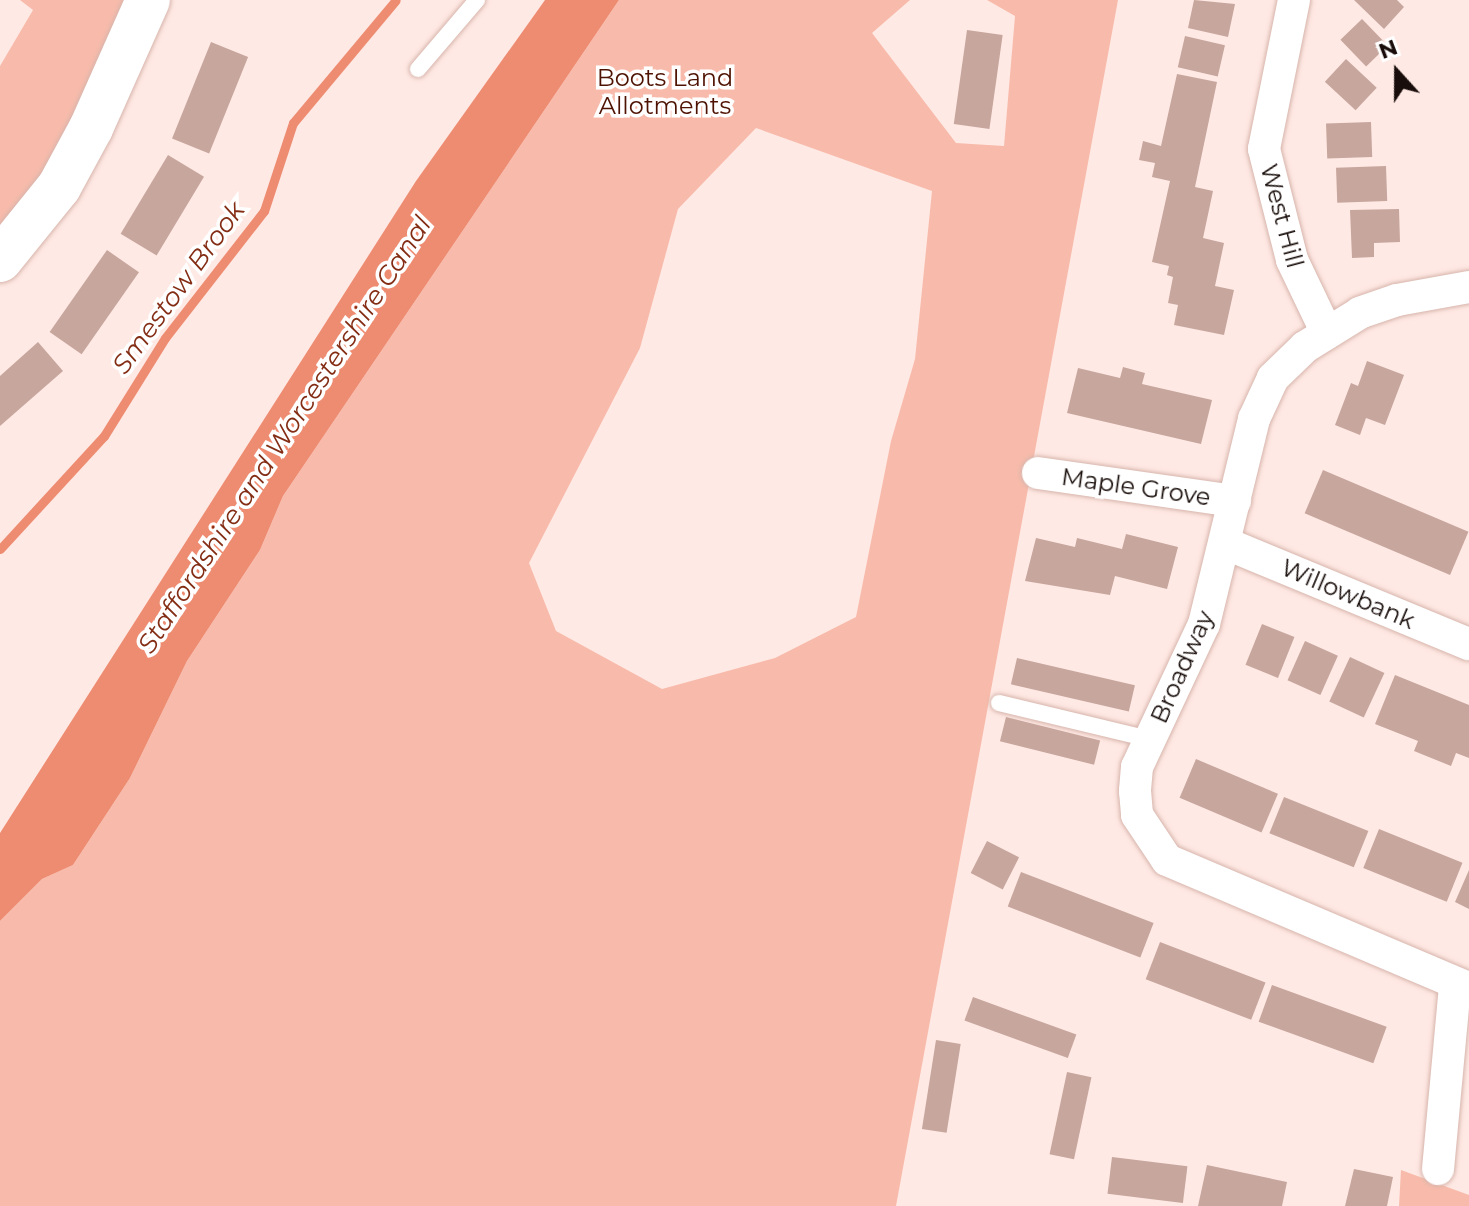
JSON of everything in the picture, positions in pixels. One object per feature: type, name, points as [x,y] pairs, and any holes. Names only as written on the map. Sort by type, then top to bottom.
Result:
[{"type":"highway","points":[[0,260],[59,187],[98,114],[148,0]]},
{"type":"street","name":"West Hill","points":[[1294,0],[1264,149],[1292,260],[1327,333]]},
{"type":"street","name":"Broadway","points":[[1438,1169],[1462,987],[1167,860],[1137,815],[1137,767],[1204,624],[1227,544],[1254,419],[1273,378],[1327,333],[1397,300],[1469,287]]},
{"type":"street","name":"Maple Grove","points":[[1038,473],[1235,501]]},
{"type":"street","name":"Willowbank","points":[[1227,544],[1469,644]]},
{"type":"lane","points":[[418,69],[477,0]]},
{"type":"lane","points":[[999,703],[1149,739]]},
{"type":"green space","points":[[20,0],[134,0],[108,68],[0,246],[0,66],[33,10]]},
{"type":"green space","name":"Boots Land Allotments","points":[[619,0],[910,0],[872,33],[956,143],[1004,146],[1015,16],[987,0],[1118,0],[896,1206],[0,1206],[0,921],[42,879],[73,865],[130,778],[187,661],[260,550],[283,496]],"holes":[[[756,128],[932,191],[915,359],[891,441],[856,617],[775,658],[662,689],[556,631],[529,563],[640,348],[678,209]]]},
{"type":"green space","points":[[1401,1170],[1469,1195],[1469,1206],[1399,1206]]},
{"type":"water","name":"Staffordshire and Worcestershire Canal","points":[[545,0],[619,0],[283,496],[260,550],[187,661],[130,778],[73,865],[42,879],[0,921],[0,833],[416,181]]},
{"type":"building","points":[[1194,0],[1235,4],[1228,37],[1188,28]]},
{"type":"building","points":[[1354,0],[1397,0],[1404,7],[1384,29]]},
{"type":"building","points":[[1362,19],[1388,46],[1366,66],[1340,40]]},
{"type":"building","points":[[967,30],[1003,35],[989,129],[954,124]]},
{"type":"building","points":[[1185,36],[1225,45],[1218,76],[1178,67]]},
{"type":"building","points":[[211,42],[248,57],[209,153],[172,138]]},
{"type":"building","points":[[1346,59],[1377,88],[1356,110],[1325,82]]},
{"type":"building","points":[[1177,74],[1217,82],[1195,187],[1213,191],[1203,238],[1224,243],[1215,286],[1234,290],[1224,335],[1174,325],[1178,305],[1168,303],[1173,277],[1167,275],[1169,266],[1152,262],[1170,181],[1152,177],[1155,163],[1139,160],[1143,141],[1161,146]]},
{"type":"building","points":[[1371,122],[1372,157],[1327,159],[1326,124]]},
{"type":"building","points":[[168,155],[204,177],[157,255],[121,234]]},
{"type":"building","points":[[1386,166],[1387,201],[1337,203],[1336,168]]},
{"type":"building","points":[[1399,209],[1400,242],[1374,243],[1374,257],[1352,258],[1350,210]]},
{"type":"building","points":[[107,250],[139,272],[82,354],[50,332]]},
{"type":"building","points":[[38,342],[63,371],[0,426],[0,376]]},
{"type":"building","points":[[1367,361],[1404,375],[1385,425],[1366,418],[1360,435],[1335,425],[1351,383],[1358,386]]},
{"type":"building","points":[[1123,367],[1145,373],[1142,384],[1212,400],[1201,444],[1067,413],[1078,368],[1120,378]]},
{"type":"building","points":[[1323,470],[1468,532],[1450,575],[1305,513]]},
{"type":"building","points":[[1126,534],[1178,547],[1167,589],[1115,576],[1110,595],[1025,581],[1036,538],[1075,547],[1077,538],[1122,549]]},
{"type":"building","points":[[1262,624],[1294,637],[1278,678],[1246,665]]},
{"type":"building","points":[[1305,641],[1338,656],[1320,695],[1288,680]]},
{"type":"building","points":[[1350,657],[1384,673],[1364,717],[1329,701]]},
{"type":"building","points":[[1017,658],[1135,685],[1129,712],[1011,684]]},
{"type":"building","points":[[1395,675],[1469,705],[1469,758],[1456,753],[1451,766],[1414,751],[1418,741],[1375,724]]},
{"type":"building","points":[[1006,717],[1100,740],[1094,765],[1000,741]]},
{"type":"building","points":[[1196,759],[1278,794],[1262,832],[1180,798]]},
{"type":"building","points":[[1284,797],[1368,831],[1354,867],[1269,833]]},
{"type":"building","points":[[1379,829],[1462,863],[1447,902],[1363,868]]},
{"type":"building","points":[[987,841],[1019,857],[1003,889],[971,873]]},
{"type":"building","points":[[1469,870],[1469,909],[1455,902]]},
{"type":"building","points":[[1021,872],[1154,923],[1140,957],[1008,907]]},
{"type":"building","points":[[1160,942],[1265,982],[1251,1020],[1146,979]]},
{"type":"building","points":[[1272,985],[1387,1027],[1373,1063],[1259,1022]]},
{"type":"building","points":[[973,997],[1076,1035],[1068,1058],[964,1020]]},
{"type":"building","points":[[936,1040],[961,1044],[947,1133],[922,1129]]},
{"type":"building","points":[[1067,1072],[1091,1077],[1074,1159],[1050,1154]]},
{"type":"building","points":[[1112,1157],[1187,1166],[1183,1203],[1107,1194]]},
{"type":"building","points":[[1207,1165],[1287,1182],[1282,1206],[1198,1206]]},
{"type":"building","points":[[1354,1169],[1393,1177],[1387,1206],[1345,1206]]},
{"type":"waterway","name":"Smestow Brook","points":[[0,549],[104,436],[165,338],[264,211],[293,123],[396,0]]}]
